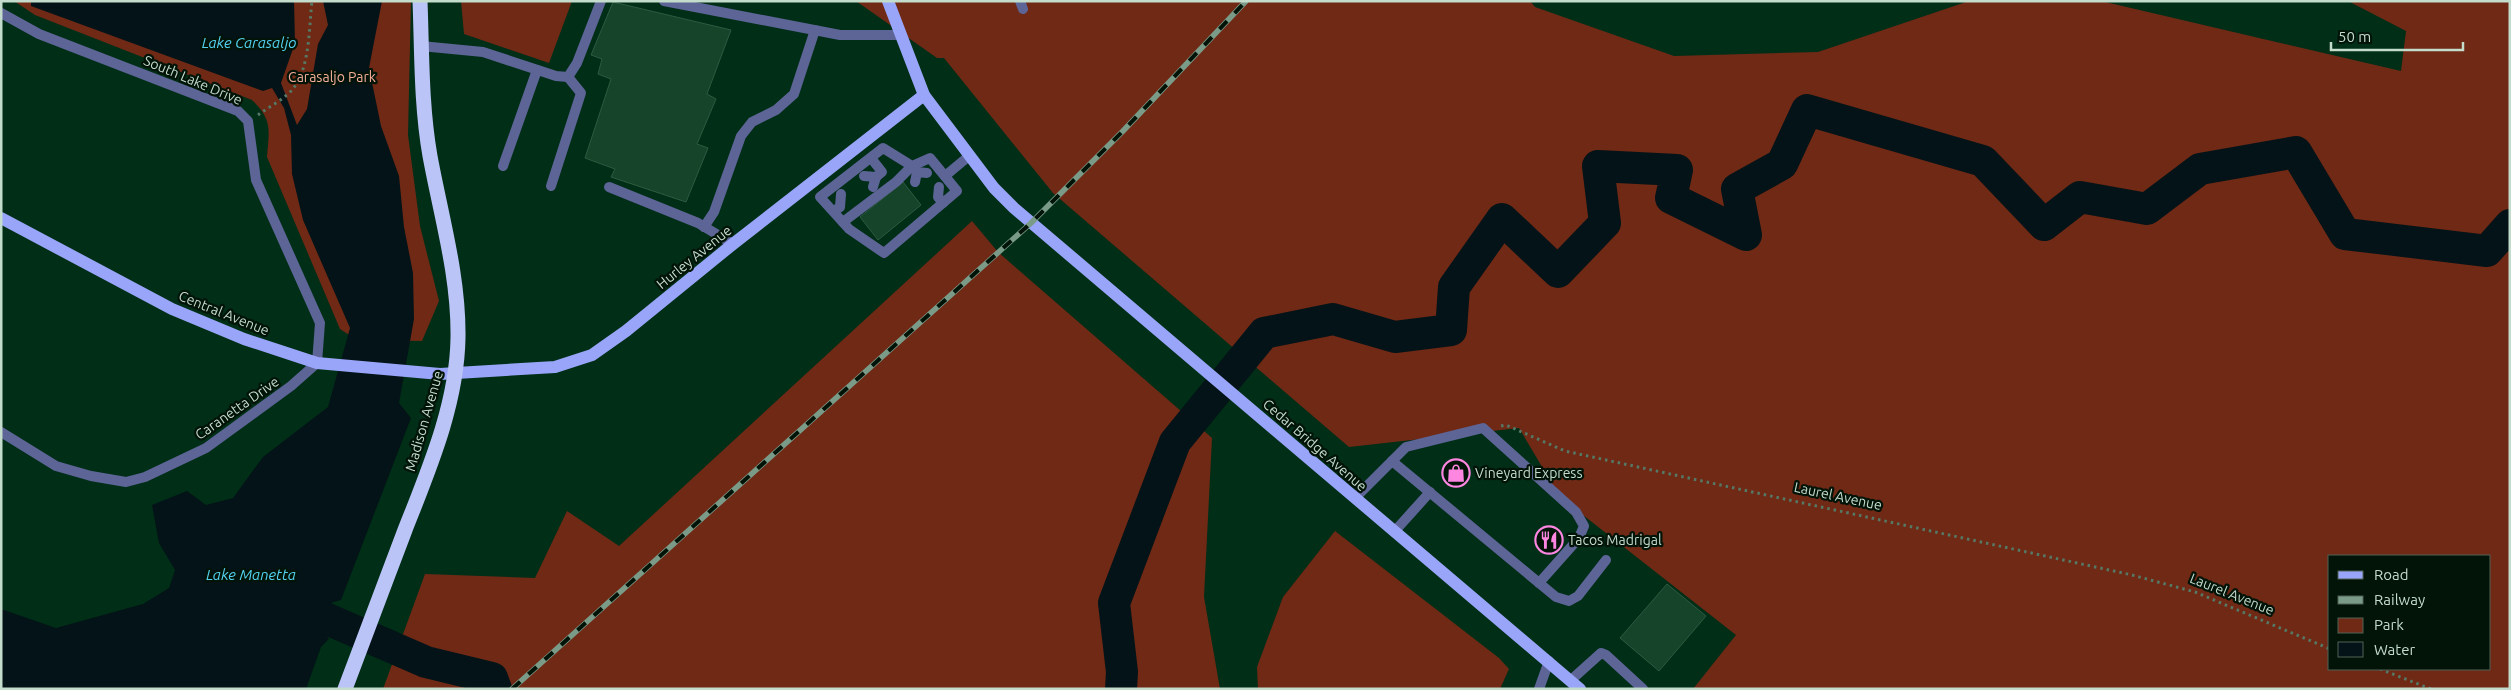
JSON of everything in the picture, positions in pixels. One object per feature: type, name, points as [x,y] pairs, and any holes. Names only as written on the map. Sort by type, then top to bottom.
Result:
[{"type":"highway","name":"Madison Avenue","points":[[346,689],[443,426],[450,374],[458,337],[453,266],[429,154],[424,104],[420,1]]},
{"type":"main road","name":"Cedar Bridge Avenue","points":[[888,1],[924,95],[994,188],[1031,223],[1575,685]]},
{"type":"main road","name":"Hurley Avenue","points":[[450,374],[555,366],[592,355],[626,331],[733,244],[924,95]]},
{"type":"main road","name":"Central Avenue","points":[[1,218],[172,309],[244,339],[319,363],[450,374]]},
{"type":"street","points":[[568,77],[577,63],[601,1]]},
{"type":"street","points":[[664,1],[840,35],[901,35]]},
{"type":"street","name":"South Lake Drive","points":[[1,13],[39,34],[238,111],[248,121],[256,180],[320,323],[319,363]]},
{"type":"street","points":[[704,227],[714,212],[741,136],[752,122],[776,110],[794,94],[815,30]]},
{"type":"street","points":[[421,46],[483,52],[537,70],[568,77],[581,93],[552,186]]},
{"type":"street","points":[[503,166],[537,70]]},
{"type":"street","points":[[872,135],[883,148],[918,173]]},
{"type":"street","points":[[820,197],[883,148]]},
{"type":"street","points":[[945,176],[969,156]]},
{"type":"street","points":[[864,176],[874,182],[882,172],[871,158]]},
{"type":"street","points":[[809,185],[820,197],[837,209],[843,222],[849,229],[884,253],[937,196],[958,192],[930,158],[918,173],[896,182],[843,222]]},
{"type":"street","points":[[609,187],[704,227],[733,244]]},
{"type":"street","points":[[837,209],[842,194]]},
{"type":"street","points":[[837,209],[852,206]]},
{"type":"street","name":"Caranetta Drive","points":[[1,432],[56,466],[91,476],[126,482],[145,477],[206,448],[291,386],[319,363]]},
{"type":"street","points":[[1355,498],[1406,447],[1483,428],[1576,512],[1584,526],[1579,538],[1539,583]]},
{"type":"street","points":[[1392,461],[1556,597],[1569,601],[1578,596],[1606,560]]},
{"type":"street","points":[[1394,532],[1430,492]]},
{"type":"street","points":[[1575,685],[1601,654],[1606,655],[1643,689]]},
{"type":"street","points":[[1538,689],[1549,661]]},
{"type":"path","points":[[248,121],[279,100],[295,86],[306,55],[312,1]]},
{"type":"path","name":"Laurel Avenue","points":[[1483,428],[1506,425],[1566,451],[2132,574],[2195,592],[2328,648]]},
{"type":"path","points":[[2382,670],[2430,689]]},
{"type":"green space","name":"Carasaljo Park","points":[[14,1],[411,1],[408,135],[420,226],[439,301],[422,341],[357,340],[340,329],[267,157],[269,132],[267,120],[252,100],[35,15]]},
{"type":"green space","points":[[461,1],[572,1],[549,63],[464,34]]},
{"type":"green space","points":[[856,1],[1530,1],[1535,7],[1674,56],[1818,52],[1969,1],[2101,1],[2401,71],[2406,31],[2348,1],[2510,1],[2510,689],[1693,689],[1736,635],[1560,497],[1519,428],[1349,447],[1053,193],[944,58],[937,58]]},
{"type":"green space","points":[[972,221],[998,252],[1212,438],[1204,597],[1220,689],[383,689],[425,574],[535,578],[567,511],[619,546]]},
{"type":"green space","points":[[1335,531],[1499,658],[1509,669],[1500,689],[1258,689],[1257,667],[1283,597]]},
{"type":"water","name":"Lake Manetta","points":[[31,1],[294,1],[295,43],[281,83],[297,125],[307,109],[318,44],[328,25],[323,1],[382,1],[369,68],[381,126],[399,176],[404,227],[413,273],[414,319],[399,403],[411,418],[341,600],[325,606],[318,614],[320,625],[329,639],[321,647],[306,689],[1,689],[1,609],[56,628],[143,604],[169,588],[175,570],[159,543],[152,505],[187,491],[206,505],[233,498],[263,457],[328,407],[350,328],[303,220],[292,174],[291,135],[284,108],[272,88],[263,91],[31,6]]},
{"type":"building","points":[[613,2],[731,30],[707,94],[716,99],[697,144],[708,148],[686,202],[611,177],[615,169],[585,158],[611,79],[598,74],[602,59],[591,55]]},
{"type":"building","points":[[903,182],[921,205],[878,240],[860,217]]},
{"type":"building","points":[[1667,584],[1706,616],[1659,671],[1620,638]]},
{"type":"waterway","points":[[1121,689],[1122,672],[1114,603],[1175,442],[1264,333],[1333,319],[1395,337],[1451,330],[1454,287],[1502,219],[1558,272],[1605,223],[1598,166],[1677,170],[1671,198],[1746,235],[1737,189],[1782,164],[1807,110],[1983,161],[2044,225],[2080,197],[2147,209],[2200,169],[2296,152],[2345,234],[2487,251],[2510,225]]},
{"type":"waterway","points":[[280,591],[318,615],[426,662],[492,678],[496,689]]},
{"type":"railway","points":[[512,689],[1031,223],[1123,131],[1246,1]]},
{"type":"place","name":"Vineyard Express","points":[[1456,473]]},
{"type":"place","name":"Tacos Madrigal","points":[[1549,540]]},
{"type":"water label","name":"Lake Carasaljo","points":[[249,42]]}]
